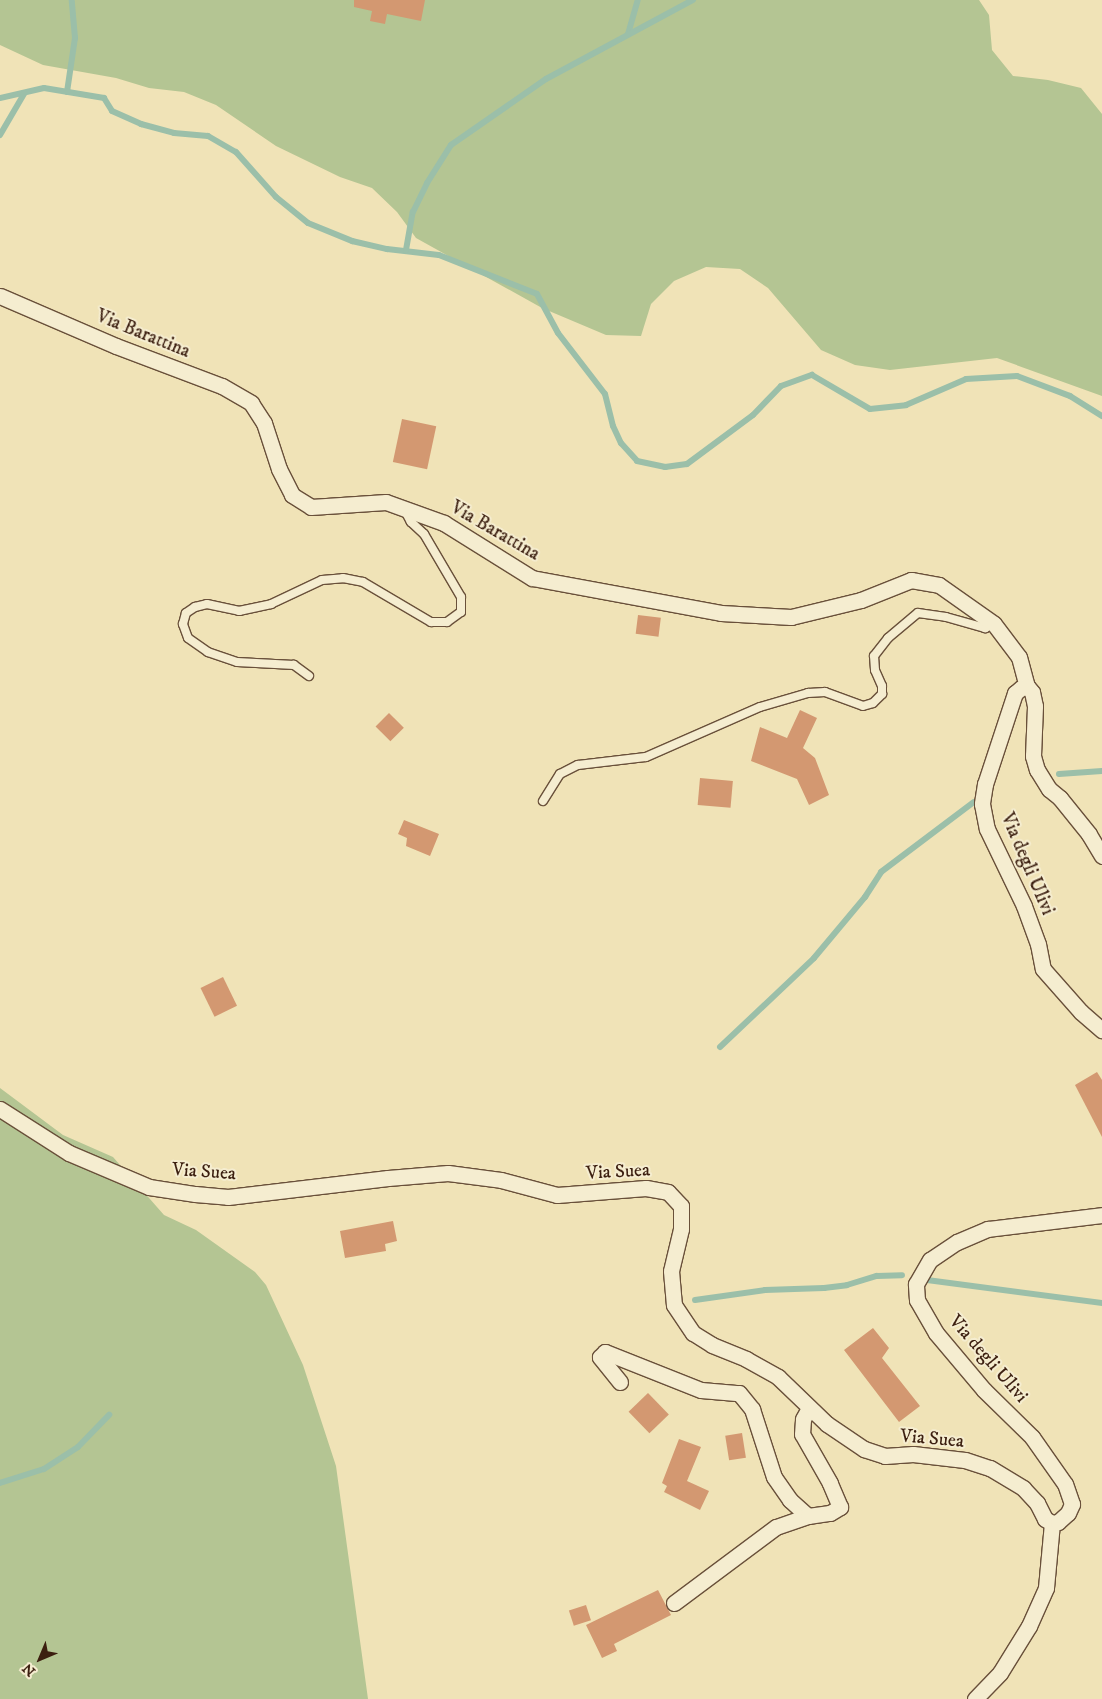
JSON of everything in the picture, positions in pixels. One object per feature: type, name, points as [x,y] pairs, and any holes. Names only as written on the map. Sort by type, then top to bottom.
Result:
[{"type":"street","name":"Via Barattina","points":[[0,296],[116,346],[222,386],[250,403],[264,423],[279,469],[292,495],[311,507],[386,502],[444,523],[532,578],[721,612],[791,617],[861,600],[911,580],[939,585],[994,624],[1019,657],[1027,686]]},
{"type":"street","points":[[1027,686],[1032,692],[1035,706],[1033,756],[1037,770],[1049,789],[1060,798],[1089,834],[1102,856]]},
{"type":"street","name":"Via degli Ulivi","points":[[1027,686],[1021,688],[1015,694],[984,784],[982,804],[988,829],[1024,906],[1038,944],[1043,969],[1082,1012],[1102,1030]]},
{"type":"street","name":"Via Suea","points":[[0,1109],[69,1153],[150,1187],[195,1194],[228,1197],[388,1178],[448,1173],[501,1180],[557,1195],[646,1188],[668,1192],[682,1206],[682,1229],[671,1272],[674,1305],[693,1332],[712,1345],[746,1359],[778,1377],[826,1424],[864,1449],[885,1456],[914,1454],[965,1460],[990,1468],[1023,1488],[1037,1503],[1045,1519],[1052,1523]]},
{"type":"street","name":"Via degli Ulivi","points":[[1052,1523],[1058,1522],[1068,1513],[1072,1504],[1065,1484],[1032,1437],[984,1390],[936,1333],[917,1300],[916,1284],[930,1260],[957,1242],[988,1229],[1102,1215]]},
{"type":"street","points":[[620,1382],[600,1357],[605,1352],[700,1390],[740,1393],[752,1408],[774,1477],[790,1500],[808,1516]]},
{"type":"street","points":[[674,1602],[776,1527],[808,1516],[830,1513],[840,1507],[830,1483],[802,1434],[803,1419],[809,1408]]},
{"type":"street","points":[[975,1699],[1000,1673],[1029,1626],[1046,1588],[1052,1523]]},
{"type":"lane","points":[[309,676],[294,665],[237,662],[208,652],[188,638],[183,624],[186,613],[195,607],[207,604],[239,611],[271,604],[322,580],[343,578],[363,582],[431,622],[447,622],[461,612],[461,597],[424,534],[411,522],[404,508]]},
{"type":"lane","points":[[543,801],[560,774],[578,765],[646,757],[760,707],[808,693],[825,692],[863,706],[873,703],[882,694],[882,686],[875,670],[874,656],[888,638],[918,613],[946,617],[985,628],[994,624]]},
{"type":"green space","points":[[0,0],[979,0],[989,15],[992,50],[1013,76],[1048,80],[1081,88],[1102,114],[1102,396],[997,358],[890,370],[855,365],[821,350],[768,288],[740,269],[706,267],[674,281],[651,304],[641,336],[606,335],[542,308],[416,238],[397,212],[372,188],[340,177],[276,146],[216,105],[184,92],[149,88],[116,78],[43,65],[0,45]]},
{"type":"green space","points":[[0,1088],[63,1135],[113,1157],[164,1215],[196,1230],[255,1272],[266,1285],[303,1365],[336,1466],[368,1699],[0,1699]]},
{"type":"building","points":[[354,0],[425,0],[421,21],[387,14],[385,24],[370,21],[372,11],[354,7]]},
{"type":"building","points":[[402,419],[436,426],[427,469],[393,462]]},
{"type":"building","points":[[638,615],[661,618],[659,637],[636,634]]},
{"type":"building","points":[[800,710],[817,718],[803,748],[815,758],[829,795],[809,805],[797,779],[751,761],[760,727],[787,738]]},
{"type":"building","points":[[389,713],[404,728],[390,741],[376,726]]},
{"type":"building","points":[[700,778],[733,781],[731,808],[698,805]]},
{"type":"building","points":[[404,820],[439,834],[430,856],[406,846],[407,838],[398,834]]},
{"type":"building","points":[[223,977],[237,1006],[215,1017],[201,988]]},
{"type":"building","points":[[1097,1072],[1102,1080],[1102,1137],[1075,1085]]},
{"type":"building","points":[[393,1221],[397,1241],[385,1244],[386,1251],[345,1258],[340,1231]]},
{"type":"building","points":[[873,1328],[889,1348],[882,1358],[920,1406],[899,1422],[844,1350]]},
{"type":"building","points":[[648,1393],[669,1415],[649,1433],[629,1412]]},
{"type":"building","points":[[742,1433],[746,1458],[729,1460],[725,1436]]},
{"type":"building","points":[[679,1439],[701,1447],[687,1481],[709,1491],[700,1510],[664,1492],[667,1486],[662,1483]]},
{"type":"building","points":[[658,1590],[671,1615],[614,1644],[617,1651],[602,1658],[586,1625]]},
{"type":"building","points":[[586,1605],[591,1620],[574,1626],[569,1611]]},
{"type":"waterway","points":[[67,92],[75,38],[72,0]]},
{"type":"waterway","points":[[628,34],[638,0]]},
{"type":"waterway","points":[[406,250],[413,212],[427,183],[451,145],[546,79],[693,0]]},
{"type":"waterway","points":[[0,98],[44,88],[104,98],[112,111],[141,124],[174,133],[208,136],[236,152],[276,197],[308,223],[352,241],[387,249],[439,255],[537,294],[558,333],[605,394],[613,426],[621,443],[637,461],[665,467],[687,464],[753,415],[781,386],[812,375],[870,409],[906,405],[966,379],[1017,376],[1070,396],[1102,416]]},
{"type":"waterway","points":[[0,135],[24,94]]},
{"type":"waterway","points":[[1059,774],[1102,771]]},
{"type":"waterway","points":[[720,1047],[814,958],[865,897],[881,872],[974,802]]},
{"type":"waterway","points":[[695,1300],[765,1290],[824,1288],[847,1285],[877,1276],[902,1275]]},
{"type":"waterway","points":[[927,1280],[1102,1303]]},
{"type":"waterway","points":[[0,1483],[44,1469],[78,1447],[109,1415]]}]
